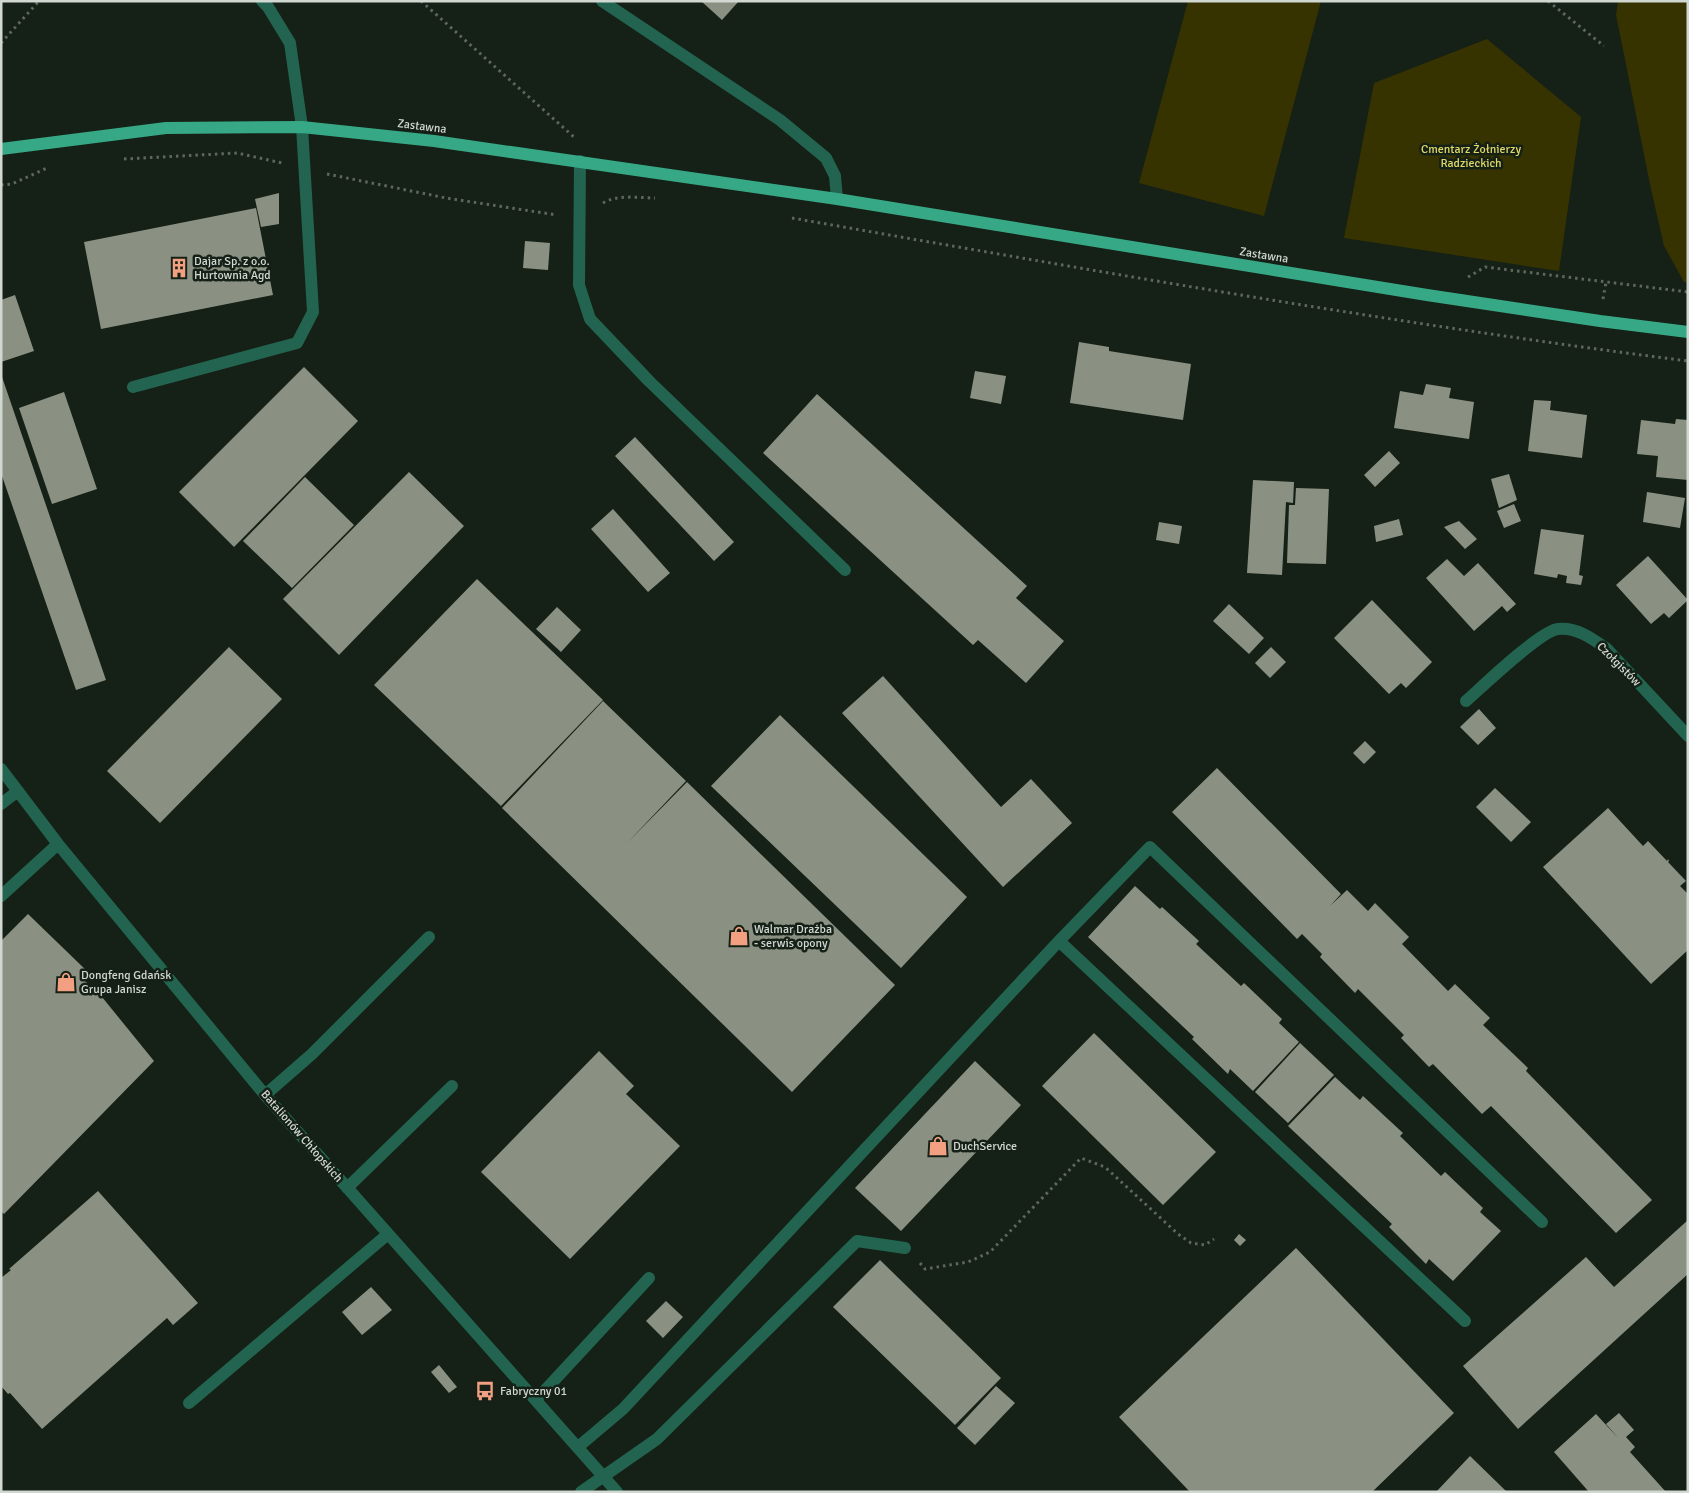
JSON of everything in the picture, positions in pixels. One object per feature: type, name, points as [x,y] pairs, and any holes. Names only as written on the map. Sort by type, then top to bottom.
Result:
[{"type":"main road","name":"Zastawna","points":[[1,149],[166,128],[302,127],[434,140],[837,199],[1427,295],[1688,332]]},
{"type":"street","points":[[133,387],[297,343],[314,312],[302,127],[290,43],[268,7],[262,1]]},
{"type":"street","points":[[602,1],[780,120],[826,158],[835,176],[837,199]]},
{"type":"street","points":[[580,161],[579,286],[590,319],[648,381],[845,570]]},
{"type":"street","name":"Czołgistów","points":[[1466,700],[1538,638],[1557,629],[1576,630],[1592,638],[1607,649],[1688,736]]},
{"type":"street","name":"Batalionów Chłopskich","points":[[1,769],[58,844],[265,1095],[617,1492]]},
{"type":"street","points":[[1,804],[18,791]]},
{"type":"street","points":[[1,896],[58,844]]},
{"type":"street","points":[[578,1447],[623,1408],[1059,941],[1150,847],[1542,1222]]},
{"type":"street","points":[[265,1095],[312,1054],[429,938]]},
{"type":"street","points":[[1059,941],[1465,1321]]},
{"type":"street","points":[[347,1188],[452,1086]]},
{"type":"street","points":[[189,1403],[388,1234]]},
{"type":"street","points":[[581,1492],[602,1475],[657,1439],[857,1241],[905,1248]]},
{"type":"street","points":[[536,1400],[649,1278]]},
{"type":"path","points":[[1,43],[39,1]]},
{"type":"path","points":[[421,1],[580,144],[580,161]]},
{"type":"path","points":[[1548,1],[1604,46]]},
{"type":"path","points":[[580,219],[609,199],[632,197],[661,199]]},
{"type":"path","points":[[787,217],[1154,281],[1450,328],[1688,361]]},
{"type":"path","points":[[1461,281],[1485,267],[1688,292]]},
{"type":"path","points":[[905,1248],[925,1269],[968,1262],[990,1252],[1081,1158],[1106,1166],[1178,1234],[1191,1243],[1205,1245],[1214,1239]]},
{"type":"green space","points":[[1188,1],[1321,1],[1264,216],[1139,183]]},
{"type":"green space","points":[[1618,1],[1688,1],[1688,282],[1684,282],[1664,246],[1616,15]]},
{"type":"green space","name":"Cmentarz Żołnierzy Radzieckich","points":[[1487,39],[1581,117],[1559,271],[1344,238],[1374,83]]},
{"type":"building","points":[[701,1],[739,1],[722,20]]},
{"type":"building","points":[[279,193],[279,224],[261,227],[255,199]]},
{"type":"building","name":"Dajar Sp. z o.o. Hurtownia Agd","points":[[256,208],[273,295],[101,329],[84,242]]},
{"type":"building","points":[[525,241],[550,243],[548,270],[523,268]]},
{"type":"building","points":[[15,295],[34,351],[1,362],[1,300]]},
{"type":"building","points":[[1079,342],[1109,347],[1109,351],[1191,364],[1183,420],[1070,403]]},
{"type":"building","points":[[304,367],[358,421],[234,547],[179,492]]},
{"type":"building","points":[[975,371],[1006,376],[1001,404],[970,398]]},
{"type":"building","points":[[2,377],[106,680],[76,690],[1,473]]},
{"type":"building","points":[[1426,384],[1451,388],[1449,398],[1474,402],[1469,439],[1394,428],[1400,391],[1423,395]]},
{"type":"building","points":[[64,392],[97,489],[52,504],[19,408]]},
{"type":"building","points":[[817,394],[1027,586],[1016,598],[1064,641],[1026,683],[978,640],[973,645],[763,453]]},
{"type":"building","points":[[1534,400],[1551,401],[1550,410],[1587,415],[1582,458],[1528,451]]},
{"type":"building","points":[[1676,419],[1688,420],[1688,480],[1656,477],[1658,456],[1637,454],[1641,420],[1675,424]]},
{"type":"building","points":[[635,437],[734,542],[714,561],[615,456]]},
{"type":"building","points":[[1389,451],[1400,463],[1375,487],[1364,475]]},
{"type":"building","points":[[409,472],[464,526],[339,655],[283,599]]},
{"type":"building","points":[[1509,474],[1517,500],[1499,508],[1491,479]]},
{"type":"building","points":[[305,477],[354,525],[292,588],[243,541]]},
{"type":"building","points":[[1253,480],[1294,482],[1293,503],[1286,502],[1282,575],[1247,573]]},
{"type":"building","points":[[1296,488],[1329,489],[1326,564],[1287,563],[1289,505],[1295,505]]},
{"type":"building","points":[[1647,492],[1685,498],[1680,528],[1643,522]]},
{"type":"building","points":[[1514,504],[1521,521],[1504,528],[1497,511]]},
{"type":"building","points":[[613,509],[670,573],[648,592],[591,529]]},
{"type":"building","points":[[1399,519],[1403,535],[1376,542],[1374,526]]},
{"type":"building","points":[[1459,521],[1477,539],[1465,549],[1444,527]]},
{"type":"building","points":[[1159,522],[1182,526],[1179,544],[1156,540]]},
{"type":"building","points":[[1541,529],[1584,535],[1579,575],[1583,576],[1581,585],[1566,583],[1567,576],[1558,574],[1557,578],[1534,574]]},
{"type":"building","points":[[1648,556],[1688,600],[1669,618],[1664,613],[1651,624],[1616,585]]},
{"type":"building","points":[[1447,559],[1464,576],[1478,563],[1516,604],[1507,612],[1502,606],[1474,631],[1426,578]]},
{"type":"building","points":[[477,579],[603,700],[501,806],[374,685]]},
{"type":"building","points":[[1372,600],[1432,662],[1406,688],[1401,683],[1389,694],[1334,638]]},
{"type":"building","points":[[1229,604],[1264,638],[1249,654],[1213,621]]},
{"type":"building","points":[[557,607],[581,630],[561,652],[536,629]]},
{"type":"building","points":[[229,647],[282,699],[160,823],[107,771]]},
{"type":"building","points":[[1271,647],[1286,662],[1270,678],[1255,663]]},
{"type":"building","points":[[883,676],[1001,807],[1031,779],[1072,823],[1003,887],[842,713]]},
{"type":"building","name":"Walmar Drażba - serwis opony","points":[[603,701],[686,781],[627,843],[687,782],[895,985],[792,1092],[502,808]]},
{"type":"building","points":[[1479,709],[1496,728],[1478,745],[1460,727]]},
{"type":"building","points":[[780,715],[967,897],[901,968],[711,786]]},
{"type":"building","points":[[1365,741],[1376,752],[1364,764],[1353,753]]},
{"type":"building","points":[[1217,768],[1341,894],[1330,906],[1347,890],[1368,911],[1375,903],[1409,937],[1402,944],[1448,991],[1455,984],[1490,1018],[1483,1025],[1528,1068],[1526,1071],[1652,1200],[1616,1233],[1491,1106],[1482,1114],[1433,1064],[1429,1067],[1401,1038],[1404,1035],[1358,989],[1355,993],[1320,957],[1322,954],[1302,934],[1297,939],[1172,812]]},
{"type":"building","points":[[1495,788],[1531,822],[1511,842],[1476,807]]},
{"type":"building","points":[[1608,808],[1643,846],[1648,841],[1667,861],[1668,859],[1668,862],[1686,881],[1680,886],[1688,894],[1688,950],[1651,984],[1543,867]]},
{"type":"building","points":[[1135,886],[1160,909],[1162,907],[1199,941],[1196,944],[1241,986],[1244,983],[1282,1019],[1279,1023],[1299,1042],[1253,1091],[1230,1069],[1228,1074],[1192,1039],[1194,1037],[1088,937]]},
{"type":"building","points":[[28,914],[89,973],[83,979],[102,997],[154,1061],[4,1214],[1,1211],[1,941]]},
{"type":"building","points":[[1094,1033],[1216,1152],[1163,1205],[1042,1086]]},
{"type":"building","points":[[1300,1043],[1334,1075],[1288,1123],[1255,1092]]},
{"type":"building","points":[[599,1051],[634,1086],[626,1094],[680,1146],[570,1259],[481,1172]]},
{"type":"building","name":"DuchService","points":[[975,1061],[1021,1105],[901,1231],[855,1188]]},
{"type":"building","points":[[1335,1077],[1360,1100],[1363,1096],[1403,1133],[1400,1136],[1441,1176],[1445,1172],[1483,1208],[1480,1212],[1501,1231],[1453,1281],[1429,1259],[1426,1264],[1389,1227],[1392,1224],[1288,1126]]},
{"type":"building","points":[[98,1191],[198,1303],[173,1325],[167,1318],[42,1429],[10,1393],[8,1394],[1,1386],[1,1278]]},
{"type":"building","points":[[1688,1220],[1688,1274],[1518,1429],[1463,1366],[1586,1257],[1614,1287]]},
{"type":"building","points":[[1239,1234],[1246,1240],[1240,1246],[1234,1240]]},
{"type":"building","points":[[1296,1248],[1454,1413],[1372,1492],[1190,1492],[1119,1417]]},
{"type":"building","points":[[880,1260],[1001,1378],[955,1425],[833,1307]]},
{"type":"building","points":[[371,1287],[392,1310],[362,1335],[342,1312]]},
{"type":"building","points":[[666,1301],[683,1317],[663,1338],[646,1321]]},
{"type":"building","points":[[439,1365],[457,1387],[449,1393],[431,1372]]},
{"type":"building","points":[[996,1386],[1015,1403],[975,1445],[957,1428]]},
{"type":"building","points":[[1619,1413],[1634,1430],[1626,1437],[1635,1447],[1630,1452],[1666,1492],[1589,1492],[1554,1452],[1596,1414],[1619,1439],[1606,1424]]},
{"type":"building","points":[[1470,1456],[1507,1492],[1436,1492]]},
{"type":"place","name":"Dajar Sp. z o.o. Hurtownia Agd","points":[[179,268]]},
{"type":"place","name":"Walmar Drażba - serwis opony","points":[[739,936]]},
{"type":"place","name":"Dongfeng Gdańsk Grupa Janisz","points":[[66,982]]},
{"type":"place","name":"DuchService","points":[[938,1146]]},
{"type":"place","name":"Fabryczny 01","points":[[485,1391]]}]
